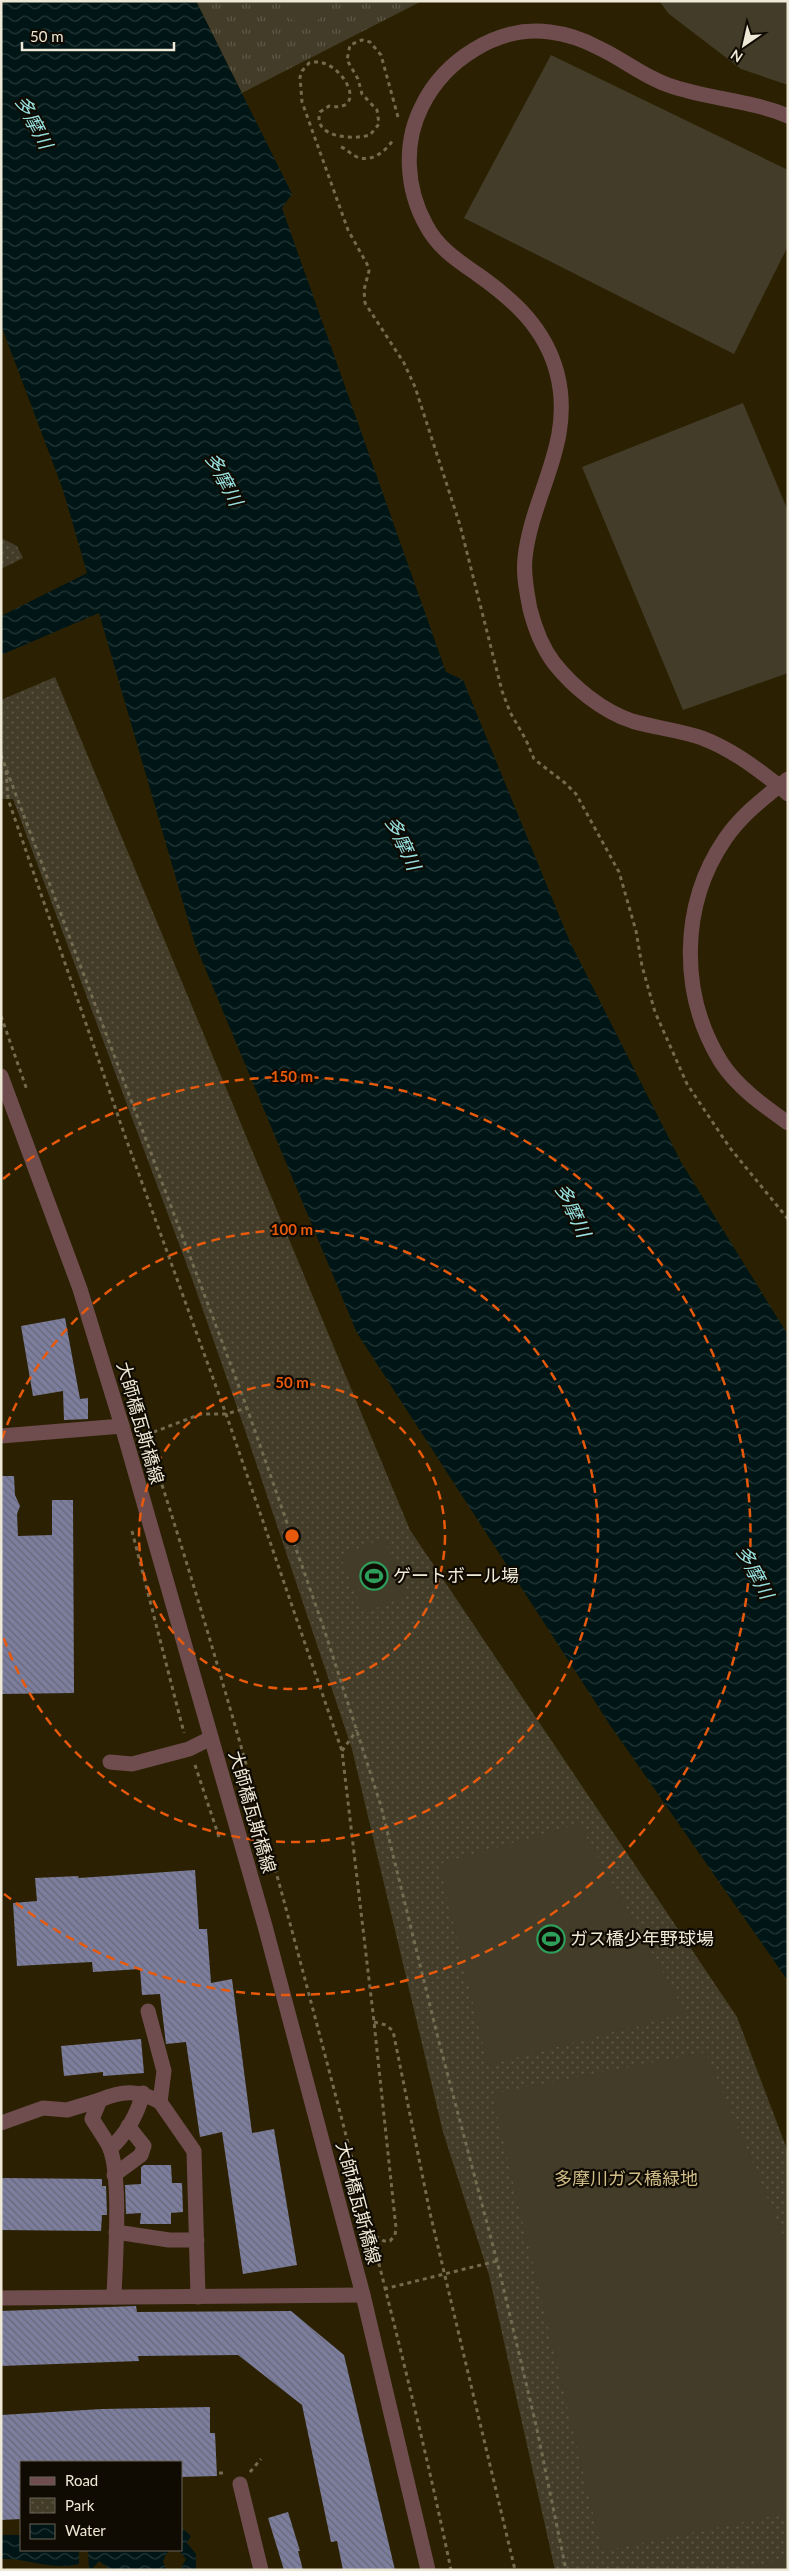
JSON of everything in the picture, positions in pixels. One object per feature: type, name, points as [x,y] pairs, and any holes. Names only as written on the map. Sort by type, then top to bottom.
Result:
[{"type":"street","points":[[788,116],[760,107],[704,96],[662,84],[646,77],[600,48],[573,37],[549,31],[524,32],[483,45],[442,74],[428,94],[414,125],[410,165],[410,185],[416,203],[434,239],[449,255],[519,306],[533,322],[556,372],[561,402],[556,450],[529,536],[525,561],[529,602],[534,626],[554,662],[587,695],[606,708],[630,720],[699,737],[719,745],[785,786],[752,807],[738,822],[712,860],[692,916],[690,976],[701,1022],[722,1062],[755,1099],[788,1124]]},
{"type":"street","name":"大師橋瓦斯橋線","points":[[1,1076],[80,1289],[122,1426],[265,1926],[363,2295],[428,2570]]},
{"type":"street","points":[[1,1436],[122,1426]]},
{"type":"street","points":[[110,1762],[132,1764],[189,1748],[211,1738]]},
{"type":"street","points":[[148,2011],[164,2071],[160,2102]]},
{"type":"street","points":[[3,2118],[43,2108],[67,2110],[114,2094],[143,2093],[160,2102],[194,2151],[198,2297]]},
{"type":"street","points":[[110,2149],[123,2137],[128,2126],[137,2115],[143,2093]]},
{"type":"street","points":[[100,2100],[92,2120],[110,2149],[114,2176],[116,2232],[114,2298]]},
{"type":"street","points":[[114,2176],[151,2148],[128,2126]]},
{"type":"street","points":[[116,2232],[169,2240],[196,2240]]},
{"type":"street","points":[[1,2298],[363,2295]]},
{"type":"street","points":[[240,2484],[261,2570]]},
{"type":"path","points":[[398,124],[396,107],[381,55],[370,42],[362,40],[353,43],[349,48],[347,60],[358,79],[362,94],[377,110],[379,124],[370,135],[359,137],[336,135],[323,129],[319,121],[320,112],[329,106],[341,108],[347,106],[351,98],[350,90],[336,71],[324,62],[310,63],[302,71],[300,85],[304,110],[348,230],[369,271],[364,290],[365,303],[410,374],[460,525],[505,701],[534,759],[576,794],[619,872],[636,931],[642,966],[655,1012],[687,1084],[730,1148],[788,1219]]},
{"type":"path","points":[[341,147],[359,158],[373,157],[386,149],[396,133]]},
{"type":"path","points":[[1,755],[247,1408],[326,1632],[381,1806],[438,2038],[498,2261],[536,2425],[566,2570]]},
{"type":"path","points":[[6,766],[8,799],[125,1136],[226,1414],[342,1751],[396,2228],[395,2235],[390,2241],[384,2241],[372,2234],[384,2289],[411,2388],[451,2570]]},
{"type":"path","points":[[146,1435],[200,1414],[226,1414],[247,1408]]},
{"type":"path","points":[[131,1528],[184,1734]]},
{"type":"path","points":[[342,1751],[357,1730]]},
{"type":"path","points":[[374,2022],[386,2025],[393,2031],[444,2274],[515,2570]]},
{"type":"path","points":[[384,2289],[498,2261]]},
{"type":"green space","points":[[196,1],[422,1],[242,93]]},
{"type":"green space","points":[[279,1],[331,1],[330,11],[316,21],[303,25],[285,16]]},
{"type":"green space","points":[[659,1],[788,1],[788,85],[741,69],[669,14]]},
{"type":"green space","points":[[551,55],[788,170],[788,246],[734,354],[464,218]]},
{"type":"green space","points":[[743,403],[788,511],[788,673],[683,710],[582,467]]},
{"type":"green space","points":[[1,538],[17,546],[23,558],[1,569]]},
{"type":"green space","name":"多摩川ガス橋緑地","points":[[55,677],[410,1530],[737,2017],[788,2152],[788,2570],[555,2570],[489,2275],[443,2132],[352,1749],[191,1276],[13,799],[3,799],[1,796],[1,700]]},
{"type":"green space","name":"ゲートボール場","points":[[384,1538],[408,1595],[364,1613],[340,1556]]},
{"type":"green space","name":"ガス橋少年野球場","points":[[579,1824],[686,2013],[488,2065],[439,1864]]},
{"type":"green space","points":[[706,2052],[788,2246],[788,2513],[602,2551],[492,2094]]},
{"type":"green space","points":[[788,2559],[788,2570],[734,2570]]},
{"type":"water","name":"多摩川","points":[[1,1],[196,1],[292,194],[282,208],[446,672],[463,680],[570,942],[681,1162],[788,1335],[788,1981],[610,1725],[357,1333],[195,944],[99,613],[1,655],[1,616],[87,573],[63,490],[1,325]]},
{"type":"water","points":[[182,2528],[191,2536],[187,2543],[196,2554],[196,2570],[180,2570],[186,2559],[179,2551],[182,2551]]},
{"type":"water","points":[[1,2535],[20,2535],[20,2551],[79,2551],[79,2564],[69,2566],[1,2559]]},
{"type":"water","points":[[88,2551],[169,2551],[163,2562],[167,2570],[111,2570],[99,2561],[89,2570]]},
{"type":"building","points":[[65,1318],[80,1399],[88,1398],[88,1419],[64,1420],[63,1391],[33,1396],[21,1326]]},
{"type":"building","points":[[1,1476],[14,1476],[15,1495],[20,1506],[17,1514],[18,1536],[52,1535],[52,1500],[73,1500],[74,1693],[1,1694]]},
{"type":"building","points":[[195,1870],[199,1929],[207,1929],[211,1983],[232,1979],[252,2133],[274,2129],[297,2265],[243,2274],[222,2132],[200,2137],[186,2042],[166,2044],[160,1994],[142,1995],[140,1969],[93,1972],[92,1962],[17,1966],[13,1903],[37,1901],[35,1878],[78,1876],[79,1878]]},
{"type":"building","points":[[141,2039],[144,2073],[103,2076],[103,2072],[64,2076],[61,2046]]},
{"type":"building","points":[[144,2165],[171,2165],[172,2183],[182,2183],[183,2212],[171,2213],[171,2224],[140,2224],[141,2213],[126,2214],[125,2185],[141,2184],[141,2167]]},
{"type":"building","points":[[1,2178],[102,2179],[102,2186],[106,2186],[107,2215],[102,2215],[101,2231],[1,2230]]},
{"type":"building","points":[[136,2306],[137,2312],[291,2311],[344,2355],[395,2570],[343,2570],[337,2541],[331,2542],[302,2405],[238,2355],[138,2356],[139,2361],[1,2366],[1,2311]]},
{"type":"building","points":[[210,2407],[210,2433],[215,2433],[217,2476],[182,2477],[182,2461],[20,2461],[20,2519],[1,2520],[1,2415],[102,2409]]},
{"type":"building","points":[[288,2512],[300,2551],[298,2551],[303,2570],[284,2570],[268,2518]]},
{"type":"place","name":"ゲートボール場","points":[[374,1576]]},
{"type":"place","name":"ガス橋少年野球場","points":[[551,1939]]}]
